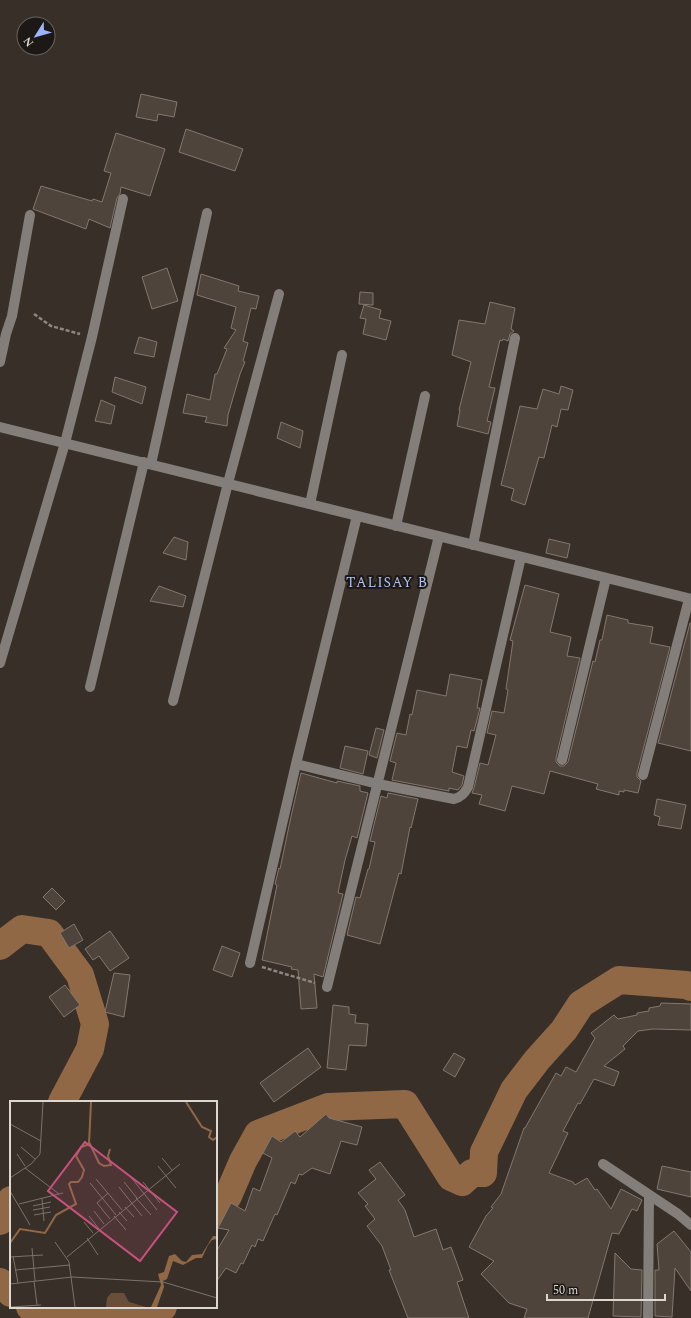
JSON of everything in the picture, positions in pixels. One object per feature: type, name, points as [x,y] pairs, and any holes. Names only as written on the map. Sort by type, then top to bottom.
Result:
[{"type":"street","points":[[0,664],[65,443],[92,337],[123,199]]},
{"type":"street","points":[[90,687],[208,213]]},
{"type":"street","points":[[0,362],[6,334],[12,316],[30,215]]},
{"type":"street","points":[[173,701],[228,483],[279,294]]},
{"type":"street","points":[[473,545],[515,338]]},
{"type":"street","points":[[310,504],[342,355]]},
{"type":"street","points":[[396,526],[425,396]]},
{"type":"street","points":[[0,427],[690,599],[643,775]]},
{"type":"street","points":[[250,963],[296,764],[357,516]]},
{"type":"street","points":[[327,987],[439,536]]},
{"type":"street","points":[[296,764],[378,784],[454,799],[464,794],[468,787],[521,557]]},
{"type":"street","points":[[562,760],[606,578]]},
{"type":"street","points":[[603,1164],[691,1225]]},
{"type":"street","points":[[648,1318],[649,1196]]},
{"type":"path","points":[[34,314],[51,326],[92,337]]},
{"type":"path","points":[[250,963],[327,987]]},
{"type":"building","points":[[141,94],[177,102],[174,117],[158,114],[157,121],[136,117]]},
{"type":"building","points":[[186,129],[243,149],[235,171],[179,152]]},
{"type":"building","points":[[116,133],[165,149],[150,196],[121,187],[110,228],[89,219],[86,229],[33,209],[41,186],[92,201],[93,199],[102,202],[111,173],[104,171]]},
{"type":"building","points":[[167,268],[178,301],[152,309],[142,277]]},
{"type":"building","points":[[201,274],[239,286],[238,291],[259,296],[256,309],[251,308],[243,341],[248,343],[243,361],[245,362],[228,415],[227,426],[205,422],[207,417],[183,413],[187,394],[210,400],[215,374],[217,374],[227,349],[224,348],[236,330],[231,328],[236,307],[197,295]]},
{"type":"building","points":[[360,292],[373,293],[373,305],[359,304]]},
{"type":"building","points":[[490,302],[515,308],[511,329],[514,331],[510,334],[508,341],[503,339],[502,341],[500,340],[489,387],[495,388],[487,421],[491,422],[488,434],[457,426],[459,410],[471,362],[452,355],[459,320],[485,324]]},
{"type":"building","points":[[364,305],[381,310],[379,318],[391,321],[386,340],[363,334],[366,319],[360,318]]},
{"type":"building","points":[[139,337],[157,342],[154,357],[134,353]]},
{"type":"building","points":[[115,377],[146,387],[142,404],[112,392]]},
{"type":"building","points":[[561,386],[573,390],[568,410],[561,409],[557,427],[552,425],[544,458],[539,457],[525,505],[511,500],[514,489],[501,485],[520,406],[537,409],[543,389],[559,394]]},
{"type":"building","points":[[101,400],[115,406],[111,424],[95,421]]},
{"type":"building","points":[[281,422],[303,431],[300,448],[277,438]]},
{"type":"building","points":[[174,537],[188,542],[186,560],[163,553]]},
{"type":"building","points":[[549,539],[570,544],[567,558],[546,553]]},
{"type":"building","points":[[525,585],[559,594],[550,632],[571,637],[567,656],[580,658],[556,758],[556,762],[560,766],[564,766],[568,762],[593,661],[595,662],[600,640],[602,640],[607,615],[628,620],[628,623],[653,627],[650,643],[670,647],[637,773],[637,777],[641,781],[638,793],[624,790],[624,792],[619,791],[619,795],[596,789],[598,784],[550,771],[544,794],[512,786],[505,811],[479,804],[482,795],[472,793],[480,763],[488,765],[496,735],[487,733],[492,711],[504,713],[513,641],[510,640]]},
{"type":"building","points":[[159,586],[186,596],[183,607],[150,601]]},
{"type":"building","points":[[691,623],[691,751],[658,743]]},
{"type":"building","points":[[450,674],[482,680],[477,708],[480,708],[474,731],[471,730],[467,748],[457,746],[452,772],[464,776],[462,785],[458,790],[449,788],[449,791],[392,780],[396,763],[390,761],[397,733],[406,735],[417,690],[446,696]]},
{"type":"building","points":[[376,728],[384,730],[377,758],[369,755]]},
{"type":"building","points":[[345,746],[368,751],[363,774],[340,768]]},
{"type":"building","points":[[301,773],[337,783],[337,781],[360,786],[360,791],[368,793],[357,838],[352,836],[345,860],[338,893],[343,894],[323,977],[314,974],[317,1008],[301,1009],[298,970],[291,969],[292,967],[262,960],[277,885],[275,884],[279,868],[280,869]]},
{"type":"building","points":[[388,793],[418,799],[411,828],[410,827],[401,874],[399,873],[380,944],[347,935],[356,897],[360,898],[369,869],[375,842],[370,841],[381,796],[387,798]]},
{"type":"building","points":[[657,799],[686,805],[681,829],[658,825],[660,817],[654,815]]},
{"type":"building","points":[[52,888],[65,901],[56,910],[43,897]]},
{"type":"building","points":[[74,924],[83,940],[69,948],[60,933]]},
{"type":"building","points":[[110,931],[129,958],[110,971],[99,956],[93,960],[85,949]]},
{"type":"building","points":[[222,946],[240,953],[232,977],[213,970]]},
{"type":"building","points":[[114,973],[130,975],[124,1017],[105,1012]]},
{"type":"building","points":[[65,985],[80,1005],[64,1017],[49,997]]},
{"type":"building","points":[[661,1003],[691,1004],[691,1030],[653,1029],[638,1031],[623,1046],[625,1049],[604,1066],[619,1072],[614,1086],[594,1079],[580,1104],[578,1103],[563,1131],[568,1133],[549,1173],[573,1182],[575,1185],[587,1178],[611,1209],[621,1189],[642,1200],[637,1211],[632,1209],[619,1234],[612,1233],[588,1318],[524,1318],[527,1309],[509,1303],[481,1274],[494,1261],[469,1247],[486,1216],[493,1208],[491,1207],[501,1194],[524,1128],[556,1073],[561,1076],[566,1067],[576,1072],[595,1038],[591,1033],[614,1015],[618,1019],[637,1015],[637,1013],[649,1011],[649,1008],[660,1006]]},
{"type":"building","points":[[333,1005],[349,1007],[349,1014],[356,1015],[355,1023],[368,1024],[366,1046],[349,1045],[346,1070],[327,1068]]},
{"type":"building","points":[[308,1048],[321,1067],[274,1102],[260,1083]]},
{"type":"building","points":[[454,1053],[465,1059],[455,1077],[443,1070]]},
{"type":"building","points":[[326,1114],[329,1118],[362,1127],[357,1145],[341,1141],[330,1174],[312,1168],[302,1175],[299,1174],[295,1184],[291,1182],[277,1215],[275,1214],[263,1241],[258,1239],[255,1247],[252,1245],[243,1264],[241,1263],[236,1273],[226,1268],[217,1281],[217,1250],[229,1230],[218,1228],[231,1203],[245,1211],[253,1188],[260,1191],[272,1158],[263,1153],[272,1136],[281,1142],[295,1131],[300,1137]]},
{"type":"building","points":[[380,1162],[405,1195],[398,1200],[405,1210],[414,1237],[436,1229],[443,1250],[451,1247],[463,1280],[457,1282],[469,1318],[408,1318],[389,1270],[391,1270],[382,1246],[367,1226],[375,1219],[365,1206],[368,1204],[358,1193],[376,1179],[369,1170]]},
{"type":"building","points":[[662,1166],[691,1172],[691,1197],[657,1189]]},
{"type":"building","points":[[674,1231],[691,1252],[691,1291],[675,1268],[672,1317],[655,1316],[655,1270],[659,1270],[657,1244]]},
{"type":"building","points":[[615,1253],[631,1269],[642,1270],[641,1317],[613,1316]]},
{"type":"waterway","points":[[0,946],[22,929],[49,933],[80,975],[95,1024],[90,1049],[63,1101]]},
{"type":"waterway","points":[[217,1211],[228,1196],[243,1161],[258,1134],[328,1107],[405,1104],[451,1177],[462,1182],[472,1173],[483,1173],[484,1152],[514,1090],[537,1060],[564,1030],[581,1004],[619,980],[686,985],[691,987]]},
{"type":"waterway","points":[[0,1221],[10,1202]]},
{"type":"waterway","points":[[0,1282],[10,1292]]},
{"type":"waterway","points":[[32,1308],[41,1313],[67,1318]]},
{"type":"waterway","points":[[76,1318],[127,1317],[159,1308]]},
{"type":"district","name":"TALISAY B","points":[[387,582]]}]
